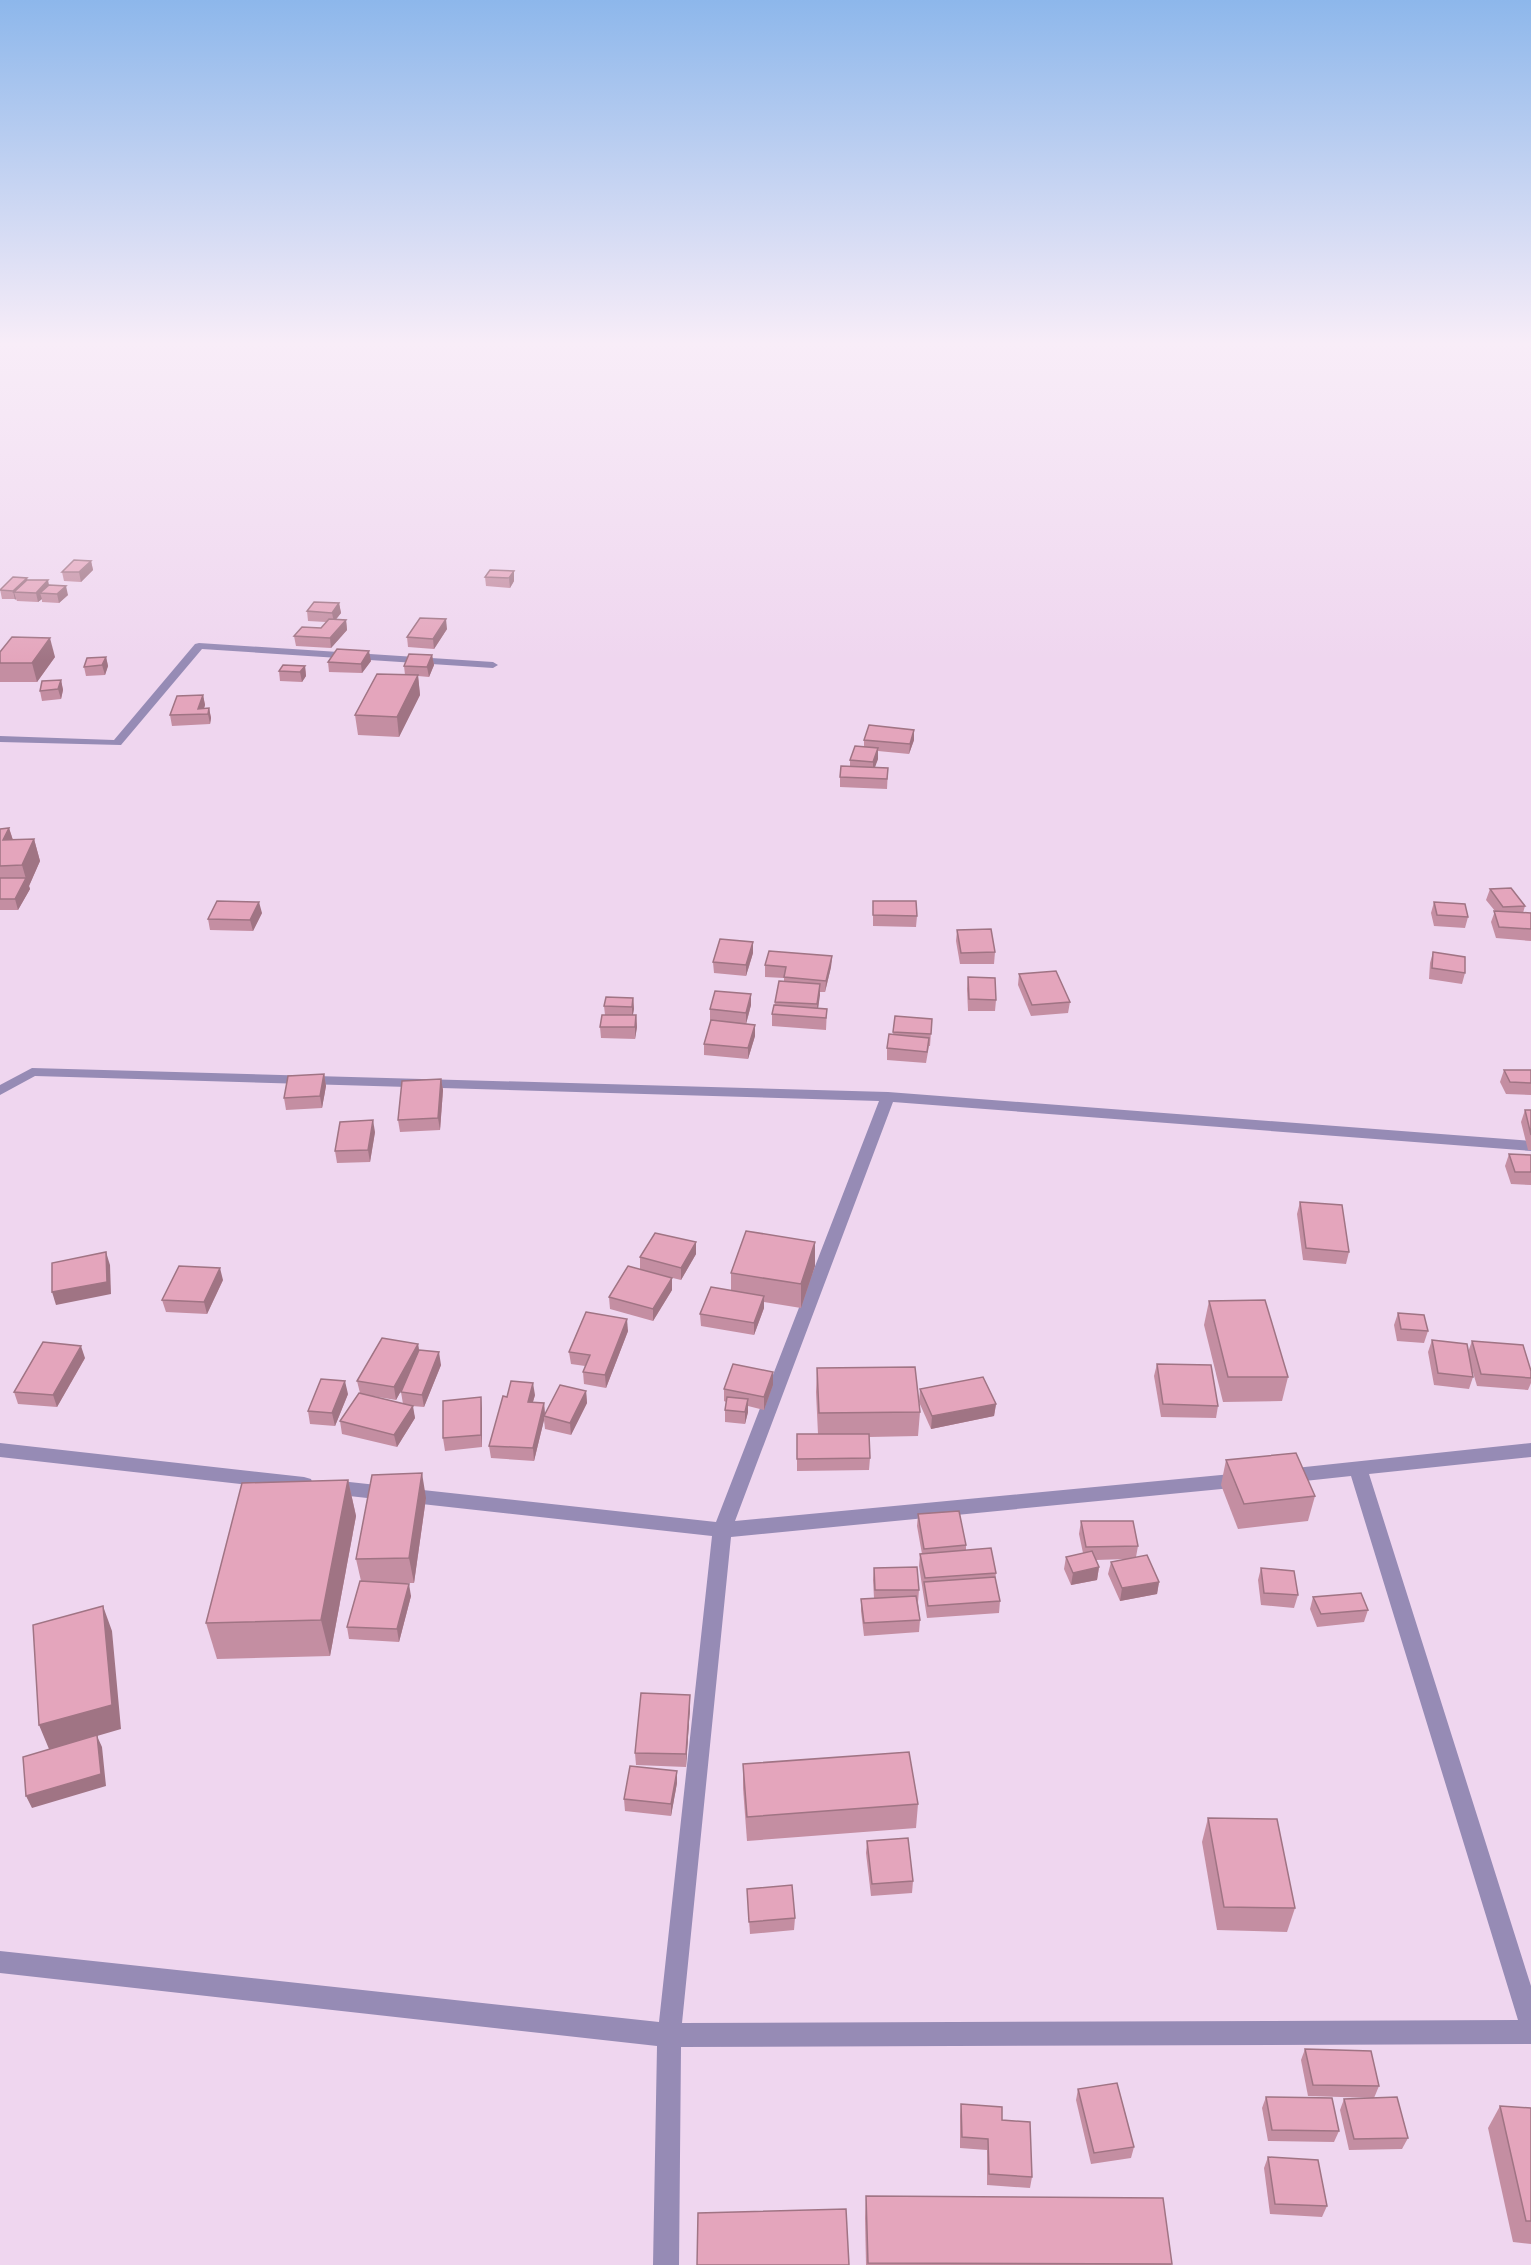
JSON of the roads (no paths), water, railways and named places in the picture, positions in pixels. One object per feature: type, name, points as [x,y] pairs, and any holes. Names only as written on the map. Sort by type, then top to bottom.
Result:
[{"type":"street","points":[[0,739],[117,743],[199,646],[493,665]]},
{"type":"street","points":[[0,1092],[32,1072],[888,1097],[1531,1146]]},
{"type":"street","points":[[666,2265],[669,2035],[722,1530],[888,1097]]},
{"type":"street","points":[[0,1450],[722,1530],[1358,1469],[1531,1450]]},
{"type":"street","points":[[1358,1469],[1531,2023]]},
{"type":"street","points":[[0,1962],[669,2035],[1531,2032]]}]
